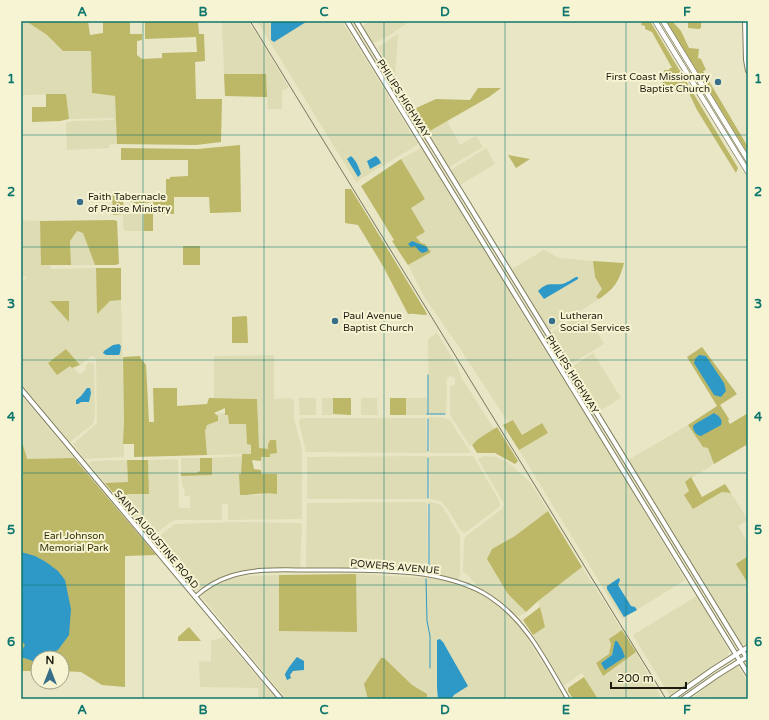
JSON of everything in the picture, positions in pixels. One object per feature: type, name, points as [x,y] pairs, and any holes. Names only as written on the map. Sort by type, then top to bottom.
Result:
[{"type":"highway","points":[[655,21],[748,172]]},
{"type":"highway","points":[[663,21],[748,160]]},
{"type":"main road","name":"PHILIPS HIGHWAY","points":[[347,21],[748,674]]},
{"type":"main road","name":"PHILIPS HIGHWAY","points":[[356,21],[747,658]]},
{"type":"main road","points":[[745,21],[746,60],[748,70]]},
{"type":"main road","points":[[423,144],[429,145],[437,153]]},
{"type":"main road","points":[[433,160],[437,162],[441,169],[447,170]]},
{"type":"main road","name":"SAINT AUGUSTINE ROAD","points":[[21,389],[281,699]]},
{"type":"main road","points":[[671,699],[748,647]]},
{"type":"main road","points":[[683,699],[716,676],[747,658]]},
{"type":"street","name":"POWERS AVENUE","points":[[195,597],[204,589],[232,575],[255,571],[377,571],[432,576],[450,580],[479,590],[510,611],[526,630],[568,699]]},
{"type":"shaded area","points":[[21,21],[26,21],[47,35],[63,51],[91,51],[92,93],[115,96],[117,144],[109,145],[109,148],[67,150],[66,123],[73,121],[114,120],[114,118],[69,119],[66,94],[21,95]]},
{"type":"shaded area","points":[[222,21],[248,21],[289,87],[282,91],[282,109],[268,109],[266,74],[224,74]]},
{"type":"shaded area","points":[[257,21],[342,21],[415,140],[418,141],[417,145],[356,182]]},
{"type":"shaded area","points":[[370,21],[404,21],[406,24],[385,38],[373,43],[366,34],[363,26]]},
{"type":"shaded area","points":[[398,34],[395,77],[378,47]]},
{"type":"shaded area","points":[[447,121],[460,145],[476,136],[483,147],[449,167],[428,132]]},
{"type":"shaded area","points":[[421,148],[617,466],[685,580],[622,619],[519,450],[548,433],[541,423],[522,435],[513,420],[508,422],[425,298],[408,265],[430,252],[416,237],[424,232],[411,208],[425,199],[401,159]]},
{"type":"shaded area","points":[[486,148],[495,164],[460,185],[451,170]]},
{"type":"shaded area","points":[[123,214],[144,214],[144,231],[125,231],[123,228]]},
{"type":"shaded area","points":[[21,220],[40,221],[42,265],[50,264],[51,269],[96,268],[97,314],[110,301],[121,300],[124,457],[85,459],[73,444],[97,423],[96,358],[91,356],[80,365],[66,349],[70,365],[80,374],[86,370],[86,366],[89,362],[94,363],[95,416],[93,424],[70,442],[21,383],[21,283],[27,277],[25,276],[21,279]],"holes":[[[87,388],[90,388],[90,397],[87,403],[81,402],[77,398],[81,396]]]},
{"type":"shaded area","points":[[77,231],[83,233],[95,265],[71,265],[70,240]]},
{"type":"shaded area","points":[[544,250],[559,258],[593,261],[595,277],[602,290],[596,297],[599,299],[550,330],[512,269]]},
{"type":"shaded area","points":[[585,311],[604,344],[572,363],[568,363],[552,336],[552,332]]},
{"type":"shaded area","points":[[437,333],[458,367],[461,377],[494,429],[470,446],[450,415],[450,387],[455,384],[455,378],[449,376],[446,381],[447,388],[445,414],[429,414],[428,339]]},
{"type":"shaded area","points":[[593,353],[621,398],[598,412],[572,369],[573,366]]},
{"type":"shaded area","points":[[274,355],[274,399],[290,398],[294,401],[294,420],[301,445],[302,456],[302,518],[228,520],[228,504],[222,504],[222,520],[175,520],[150,538],[119,500],[128,494],[149,494],[148,460],[178,460],[179,508],[190,508],[190,496],[184,496],[185,491],[182,485],[181,476],[212,475],[212,458],[241,456],[241,474],[239,474],[240,494],[274,494],[261,474],[261,457],[270,456],[270,454],[277,453],[276,440],[268,449],[259,449],[257,399],[214,398],[214,356]]},
{"type":"shaded area","points":[[21,395],[74,458],[27,459],[21,438]]},
{"type":"shaded area","points":[[299,398],[316,398],[316,415],[300,415]]},
{"type":"shaded area","points":[[322,398],[333,398],[333,415],[322,415]]},
{"type":"shaded area","points":[[361,398],[377,398],[378,415],[361,415]]},
{"type":"shaded area","points":[[406,398],[427,398],[427,415],[406,415]]},
{"type":"shaded area","points":[[225,413],[225,415],[228,415],[230,424],[246,424],[247,444],[251,445],[251,454],[207,455],[205,431],[207,424],[218,421],[218,416],[215,414]]},
{"type":"shaded area","points":[[429,417],[450,420],[471,453],[430,453]]},
{"type":"shaded area","points":[[302,418],[426,418],[427,453],[306,452],[299,422]]},
{"type":"shaded area","points":[[688,425],[703,447],[708,447],[714,464],[685,482],[689,491],[693,509],[723,492],[731,493],[748,520],[738,526],[748,543],[748,556],[736,564],[748,582],[748,643],[745,645],[741,643],[628,460]]},
{"type":"shaded area","points":[[427,456],[427,499],[307,499],[307,457]]},
{"type":"shaded area","points":[[429,456],[473,456],[499,500],[499,507],[465,533],[461,531],[442,502],[430,499]]},
{"type":"shaded area","points":[[484,456],[496,457],[511,465],[530,482],[548,511],[515,536],[492,549],[508,594],[526,612],[519,617],[479,588],[466,573],[463,572],[464,540],[466,536],[502,509],[504,504],[478,459]]},
{"type":"shaded area","points":[[200,458],[200,471],[196,473],[181,473],[181,459]]},
{"type":"shaded area","points":[[127,460],[128,482],[105,483],[89,464],[93,461]]},
{"type":"shaded area","points":[[427,502],[428,574],[308,568],[306,566],[307,503]]},
{"type":"shaded area","points":[[430,502],[442,506],[460,536],[460,577],[457,580],[430,575]]},
{"type":"shaded area","points":[[241,522],[302,524],[300,568],[237,572],[195,591],[154,542],[175,524]]},
{"type":"shaded area","points":[[582,567],[622,630],[609,639],[611,644],[609,654],[596,663],[603,675],[636,652],[662,699],[598,699],[582,673],[565,685],[533,635],[545,627],[538,601]]},
{"type":"shaded area","points":[[356,574],[443,579],[480,593],[501,607],[515,622],[525,635],[565,699],[286,699],[201,596],[209,589],[232,578],[279,575],[279,631],[357,632]]},
{"type":"shaded area","points":[[697,596],[729,651],[728,655],[670,696],[633,635]]},
{"type":"shaded area","points":[[224,637],[276,699],[259,699],[258,688],[200,687],[199,662],[211,661],[211,641]]},
{"type":"shaded area","points":[[735,667],[738,667],[748,682],[748,699],[694,697],[713,681]]},
{"type":"green space","points":[[26,21],[88,21],[90,35],[103,33],[103,21],[130,21],[130,34],[142,34],[142,40],[137,41],[137,55],[142,59],[162,58],[162,53],[197,52],[196,37],[145,39],[145,21],[198,21],[199,34],[204,34],[205,61],[195,62],[196,99],[222,99],[221,142],[196,145],[117,144],[115,96],[92,93],[91,51],[63,51],[47,35]]},
{"type":"green space","points":[[642,21],[650,21],[738,168],[736,173],[697,110],[688,91],[662,89],[664,70],[669,70],[672,68],[652,32],[645,29],[645,26],[641,25]]},
{"type":"green space","points":[[666,21],[672,21],[681,31],[689,48],[699,49],[698,58],[701,59],[706,70],[703,71],[748,147],[748,154]]},
{"type":"green space","points":[[688,21],[701,21],[701,28],[688,28]]},
{"type":"green space","points":[[224,74],[266,74],[267,97],[225,96]]},
{"type":"green space","points":[[478,88],[501,88],[489,97],[428,132],[414,109],[436,99],[470,100]]},
{"type":"green space","points":[[46,94],[66,94],[69,119],[60,121],[32,122],[32,107],[46,107]]},
{"type":"green space","points":[[240,145],[241,212],[210,213],[209,197],[174,197],[174,214],[153,214],[153,231],[144,231],[144,214],[153,209],[153,202],[137,204],[125,199],[123,201],[124,213],[113,215],[112,194],[166,194],[166,179],[170,179],[170,177],[188,176],[188,160],[121,160],[121,148],[198,149]]},
{"type":"green space","points":[[508,155],[530,159],[516,168]]},
{"type":"green space","points":[[401,159],[425,199],[411,208],[425,232],[416,237],[421,243],[425,244],[431,252],[408,265],[392,241],[394,240],[361,186]]},
{"type":"green space","points":[[345,189],[351,189],[427,315],[408,314],[383,266],[358,225],[345,223]]},
{"type":"green space","points":[[40,221],[117,221],[119,264],[95,265],[83,233],[77,231],[70,241],[71,265],[41,265]]},
{"type":"green space","points":[[183,246],[200,246],[200,265],[183,265]]},
{"type":"green space","points":[[593,261],[624,263],[615,284],[609,292],[599,299],[596,297],[602,289],[595,277]]},
{"type":"green space","points":[[96,268],[121,268],[121,300],[110,301],[97,314]]},
{"type":"green space","points":[[50,301],[69,301],[69,322]]},
{"type":"green space","points":[[246,316],[248,343],[232,343],[232,317]]},
{"type":"green space","points":[[702,347],[737,394],[720,405],[729,419],[728,421],[730,424],[748,413],[748,444],[714,464],[708,448],[703,447],[688,425],[717,406],[687,357]]},
{"type":"green space","points":[[66,349],[80,365],[72,368],[70,366],[57,375],[48,363]]},
{"type":"green space","points":[[140,356],[146,365],[149,422],[154,422],[153,388],[177,388],[177,406],[207,404],[209,398],[257,399],[259,448],[268,449],[270,440],[276,440],[277,453],[270,454],[270,457],[261,457],[261,461],[252,460],[254,469],[261,470],[261,474],[277,474],[277,494],[268,493],[240,495],[239,474],[241,474],[242,454],[251,454],[251,445],[247,444],[246,424],[229,424],[228,415],[225,415],[225,408],[214,413],[218,416],[218,421],[207,425],[205,431],[207,455],[134,457],[134,444],[123,444],[123,357]]},
{"type":"green space","points":[[333,398],[351,398],[351,415],[333,414]]},
{"type":"green space","points":[[390,398],[406,398],[406,415],[390,415]]},
{"type":"green space","points":[[513,420],[522,435],[542,423],[548,433],[519,450],[503,425]]},
{"type":"green space","points":[[497,427],[518,461],[515,464],[495,453],[477,453],[472,445],[478,439]]},
{"type":"green space","name":"Earl Johnson Memorial Park","points":[[21,438],[27,459],[74,458],[156,555],[125,556],[125,687],[102,685],[81,672],[70,671],[70,650],[30,650],[30,671],[21,671]]},
{"type":"green space","points":[[200,458],[212,458],[212,475],[181,476],[181,473],[196,473],[200,471]]},
{"type":"green space","points":[[127,460],[148,460],[149,494],[128,494],[119,500],[105,483],[128,482]]},
{"type":"green space","points":[[691,477],[702,497],[725,484],[731,493],[722,492],[693,509],[684,495],[689,491],[685,482]]},
{"type":"green space","points":[[548,511],[582,567],[526,612],[508,594],[487,559],[492,549],[515,536]]},
{"type":"green space","points":[[748,556],[748,582],[747,582],[736,564]]},
{"type":"green space","points":[[356,574],[357,632],[279,631],[279,575]]},
{"type":"green space","points":[[540,607],[545,627],[533,635],[523,620]]},
{"type":"green space","points":[[189,627],[201,641],[178,641],[178,637]]},
{"type":"green space","points":[[622,630],[636,652],[603,676],[596,663],[609,654],[611,644],[609,639]],"holes":[[[615,645],[625,657],[601,663],[612,655]]]},
{"type":"green space","points":[[381,658],[384,658],[412,685],[427,694],[427,699],[368,699],[364,684]]},
{"type":"green space","points":[[584,677],[598,699],[573,699],[568,691],[568,688]]},
{"type":"water","points":[[271,21],[306,22],[274,42],[271,40]]},
{"type":"water","points":[[351,156],[356,162],[361,174],[358,177],[347,159]]},
{"type":"water","points":[[376,156],[381,163],[370,169],[367,161]]},
{"type":"water","points":[[412,241],[427,247],[428,251],[423,253],[420,252],[415,246],[411,247],[408,244]]},
{"type":"water","points":[[578,277],[578,279],[544,299],[538,291],[546,285],[562,284]]},
{"type":"water","points":[[119,344],[121,346],[119,355],[106,355],[103,353],[113,345]]},
{"type":"water","points":[[699,355],[706,356],[724,383],[726,391],[721,397],[714,395],[694,363],[695,359]]},
{"type":"water","points":[[87,388],[90,388],[91,393],[89,402],[81,402],[76,404],[76,400]]},
{"type":"water","points":[[714,413],[720,418],[721,425],[701,436],[696,434],[693,426]]},
{"type":"water","points":[[21,552],[35,556],[58,571],[65,580],[71,609],[69,635],[58,650],[30,650],[30,660],[21,657],[21,652],[25,645],[21,640]]},
{"type":"water","points":[[619,578],[620,580],[618,585],[631,606],[635,607],[637,610],[624,617],[607,589],[607,586]]},
{"type":"water","points":[[440,639],[468,686],[454,695],[451,699],[438,699],[437,640]]},
{"type":"water","points":[[615,641],[617,641],[622,649],[625,657],[605,670],[601,663],[612,655]]},
{"type":"water","points":[[297,657],[304,661],[304,670],[293,671],[290,675],[291,678],[287,680],[285,673]]},
{"type":"waterway","points":[[428,375],[428,414]]},
{"type":"waterway","points":[[430,414],[445,414]]},
{"type":"waterway","points":[[428,419],[428,451]]},
{"type":"waterway","points":[[428,458],[428,498]]},
{"type":"waterway","points":[[429,504],[429,572]]},
{"type":"waterway","points":[[426,579],[427,621],[430,636],[430,668]]},
{"type":"railway","points":[[250,21],[666,699]]},
{"type":"place","name":"First Coast Missionary Baptist Church","points":[[718,82]]},
{"type":"place","name":"Faith Tabernacle of Praise Ministry","points":[[80,202]]},
{"type":"place","name":"Paul Avenue Baptist Church","points":[[335,321]]},
{"type":"place","name":"Lutheran Social Services","points":[[552,321]]}]
